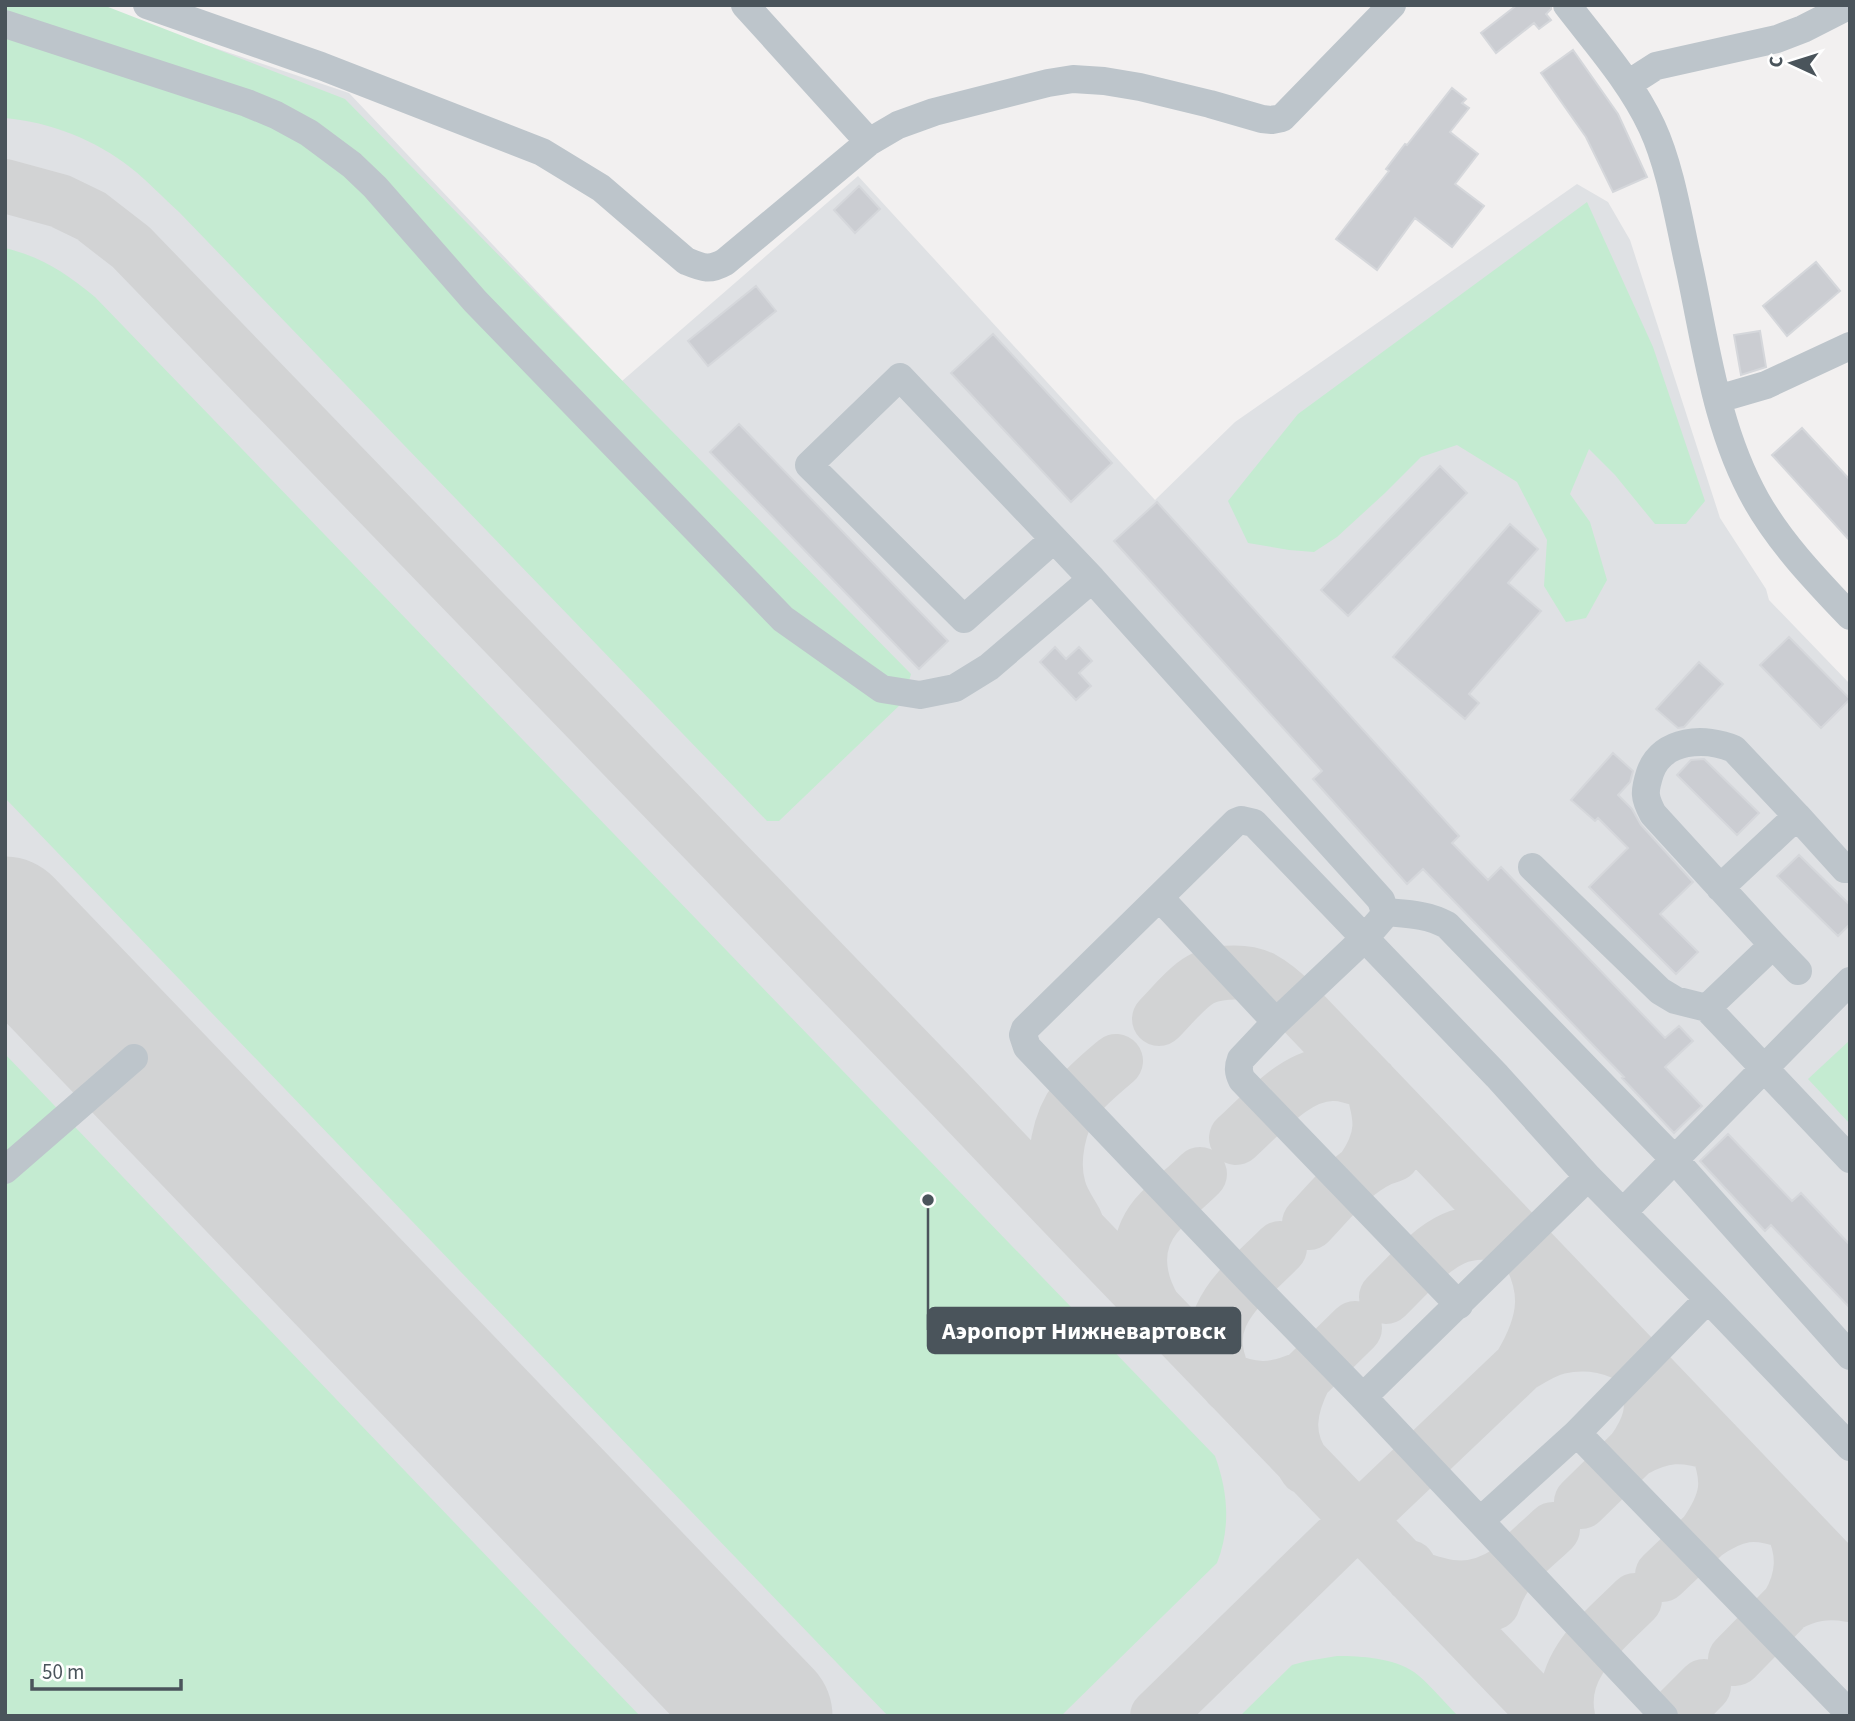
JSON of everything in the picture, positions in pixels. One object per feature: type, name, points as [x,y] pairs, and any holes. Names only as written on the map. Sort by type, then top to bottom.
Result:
[{"type":"street","points":[[146,5],[321,65],[542,152],[601,188],[686,261],[713,268],[725,262],[869,142],[898,125],[934,112],[1073,79],[1140,86],[1262,119],[1282,118],[1392,5]]},
{"type":"street","points":[[745,5],[869,142]]},
{"type":"street","points":[[1628,84],[1656,66],[1777,39],[1850,5]]},
{"type":"street","points":[[1580,10],[1628,84],[1653,129],[1672,192],[1723,421],[1738,462],[1756,500],[1785,543],[1814,579],[1850,616]]},
{"type":"street","points":[[5,24],[247,103],[276,115],[332,149],[375,187],[475,301],[783,619],[883,689],[920,695],[955,688],[989,667],[1092,579]]},
{"type":"street","points":[[1718,399],[1766,385],[1850,346]]},
{"type":"street","points":[[1054,539],[964,620],[809,466],[900,377],[1054,539],[1092,579],[1381,900],[1385,912],[1383,918],[1276,1022],[1241,1059],[1238,1067],[1242,1080],[1458,1305]]},
{"type":"street","points":[[1798,971],[1653,814],[1646,800],[1646,784],[1653,763],[1668,749],[1699,742],[1723,744],[1734,749],[1845,869]]},
{"type":"street","points":[[1720,888],[1797,816]]},
{"type":"street","points":[[1664,1716],[1363,1397],[1076,1099],[1023,1041],[1025,1029],[1236,822],[1247,820],[1254,823],[1497,1076],[1588,1177],[1850,1447]]},
{"type":"street","points":[[1532,867],[1660,991],[1675,1000],[1707,1007],[1850,1159]]},
{"type":"street","points":[[1160,898],[1276,1022]]},
{"type":"street","points":[[1385,912],[1421,915],[1447,925],[1674,1159],[1850,1356]]},
{"type":"street","points":[[1707,1007],[1773,945]]},
{"type":"street","points":[[1623,1212],[1850,981]]},
{"type":"street","points":[[5,1170],[134,1058]]},
{"type":"street","points":[[1363,1397],[1588,1177]]},
{"type":"street","points":[[1480,1521],[1577,1433],[1708,1299]]},
{"type":"street","points":[[1577,1433],[1850,1714]]},
{"type":"shaded area","points":[[5,5],[87,5],[349,93],[622,381],[858,176],[1155,500],[1235,422],[1577,184],[1608,202],[1630,240],[1720,518],[1766,589],[1769,600],[1850,684],[1850,1716],[5,1716]]},
{"type":"green space","points":[[5,5],[103,5],[345,99],[911,674],[903,702],[779,821],[767,821],[179,212],[143,178],[103,149],[72,134],[5,118]]},
{"type":"green space","points":[[1587,202],[1653,347],[1705,501],[1686,524],[1655,524],[1615,475],[1589,449],[1570,494],[1590,522],[1607,580],[1586,618],[1566,622],[1544,586],[1547,540],[1517,482],[1457,445],[1421,457],[1337,537],[1314,552],[1248,543],[1228,501],[1298,414]]},
{"type":"green space","points":[[5,248],[31,256],[53,267],[95,297],[1215,1456],[1223,1483],[1226,1510],[1224,1536],[1217,1563],[1061,1716],[888,1716],[5,798]]},
{"type":"green space","points":[[1850,1040],[1850,1124],[1808,1079]]},
{"type":"green space","points":[[5,1054],[640,1716],[5,1716]]},
{"type":"green space","points":[[1337,1656],[1377,1659],[1406,1667],[1425,1681],[1458,1716],[1240,1716],[1292,1665]]},
{"type":"building","points":[[1517,5],[1551,5],[1546,14],[1551,20],[1539,29],[1534,23],[1496,53],[1481,33]]},
{"type":"building","points":[[1573,50],[1618,114],[1647,177],[1613,192],[1586,137],[1541,73]]},
{"type":"building","points":[[1452,88],[1466,99],[1462,103],[1469,108],[1450,132],[1478,154],[1455,184],[1484,206],[1452,247],[1415,218],[1377,270],[1336,239],[1389,171],[1386,169],[1405,144],[1407,145]]},
{"type":"building","points":[[859,186],[880,209],[855,233],[834,210]]},
{"type":"building","points":[[1816,262],[1840,291],[1787,336],[1763,306]]},
{"type":"building","points":[[756,286],[776,311],[708,366],[688,341]]},
{"type":"building","points":[[1760,331],[1766,367],[1741,375],[1734,335]]},
{"type":"building","points":[[993,334],[1112,463],[1071,502],[951,373]]},
{"type":"building","points":[[739,424],[948,641],[919,669],[710,452]]},
{"type":"building","points":[[1802,428],[1850,480],[1850,541],[1772,455]]},
{"type":"building","points":[[1440,466],[1467,493],[1348,616],[1321,590]]},
{"type":"building","points":[[1157,502],[1459,836],[1452,843],[1488,880],[1501,867],[1665,1038],[1679,1026],[1693,1041],[1665,1067],[1702,1106],[1674,1133],[1622,1078],[1624,1077],[1423,869],[1407,884],[1313,779],[1322,771],[1114,541]]},
{"type":"building","points":[[1510,524],[1538,549],[1508,583],[1541,611],[1469,694],[1479,703],[1465,719],[1393,657]]},
{"type":"building","points":[[1789,637],[1850,699],[1821,728],[1760,665]]},
{"type":"building","points":[[1055,647],[1066,659],[1079,647],[1092,661],[1079,673],[1091,686],[1076,700],[1040,662]]},
{"type":"building","points":[[1699,662],[1723,684],[1684,727],[1678,728],[1656,709]]},
{"type":"building","points":[[1613,753],[1633,771],[1630,782],[1618,795],[1632,809],[1641,825],[1693,882],[1660,914],[1698,952],[1676,974],[1589,887],[1628,848],[1598,818],[1595,821],[1571,800]]},
{"type":"building","points":[[1704,759],[1759,813],[1737,835],[1677,775],[1691,760]]},
{"type":"building","points":[[1799,855],[1850,905],[1850,924],[1838,936],[1777,876]]},
{"type":"building","points":[[1728,1134],[1792,1201],[1801,1193],[1850,1245],[1850,1308],[1771,1225],[1765,1231],[1700,1161]]},
{"type":"taxiway","points":[[5,186],[60,201],[91,216],[131,247],[1547,1716]]},
{"type":"taxiway","points":[[1159,1019],[1194,984],[1209,976],[1246,973],[1262,978],[1280,990],[1850,1584]]},
{"type":"taxiway","points":[[1076,1222],[1059,1188],[1056,1165],[1058,1141],[1065,1118],[1076,1099],[1116,1061]]},
{"type":"taxiway","points":[[1236,1138],[1293,1087],[1320,1075],[1348,1076],[1371,1083],[1379,1117],[1375,1147],[1363,1169]]},
{"type":"taxiway","points":[[1309,1223],[1357,1174],[1380,1159],[1393,1155]]},
{"type":"taxiway","points":[[1155,1309],[1141,1274],[1144,1238],[1156,1216],[1200,1174]]},
{"type":"taxiway","points":[[1386,1297],[1430,1254],[1461,1236],[1498,1234],[1522,1241],[1538,1274],[1542,1304],[1536,1334],[1520,1366],[1549,1350],[1580,1344],[1613,1349],[1633,1359],[1643,1369],[1651,1401],[1647,1426],[1633,1451],[1654,1441],[1673,1437],[1693,1438],[1716,1444],[1724,1469],[1725,1490],[1719,1511],[1705,1534],[1726,1521],[1746,1515],[1767,1516],[1791,1523],[1799,1544],[1801,1565],[1797,1585],[1788,1605],[1818,1594],[1850,1595]]},
{"type":"taxiway","points":[[1229,1386],[1219,1363],[1216,1343],[1218,1325],[1235,1293],[1280,1248]]},
{"type":"taxiway","points":[[1305,1377],[1355,1328]]},
{"type":"taxiway","points":[[1157,1716],[1520,1366]]},
{"type":"taxiway","points":[[1221,1377],[1243,1385],[1263,1388],[1283,1385],[1305,1377],[1295,1400],[1291,1423],[1294,1445],[1306,1468]]},
{"type":"taxiway","points":[[1581,1502],[1633,1451]]},
{"type":"taxiway","points":[[1493,1603],[1510,1571],[1553,1529]]},
{"type":"taxiway","points":[[1662,1575],[1705,1534]]},
{"type":"taxiway","points":[[1409,1567],[1412,1576],[1461,1588],[1484,1584],[1508,1572]]},
{"type":"taxiway","points":[[1568,1716],[1567,1698],[1576,1665],[1597,1637],[1635,1600]]},
{"type":"taxiway","points":[[1735,1659],[1788,1605]]},
{"type":"taxiway","points":[[1674,1716],[1704,1686]]},
{"type":"runway","points":[[5,924],[765,1716]]},
{"type":"place","name":"Аэропорт Нижневартовск","points":[[928,1200]]}]
